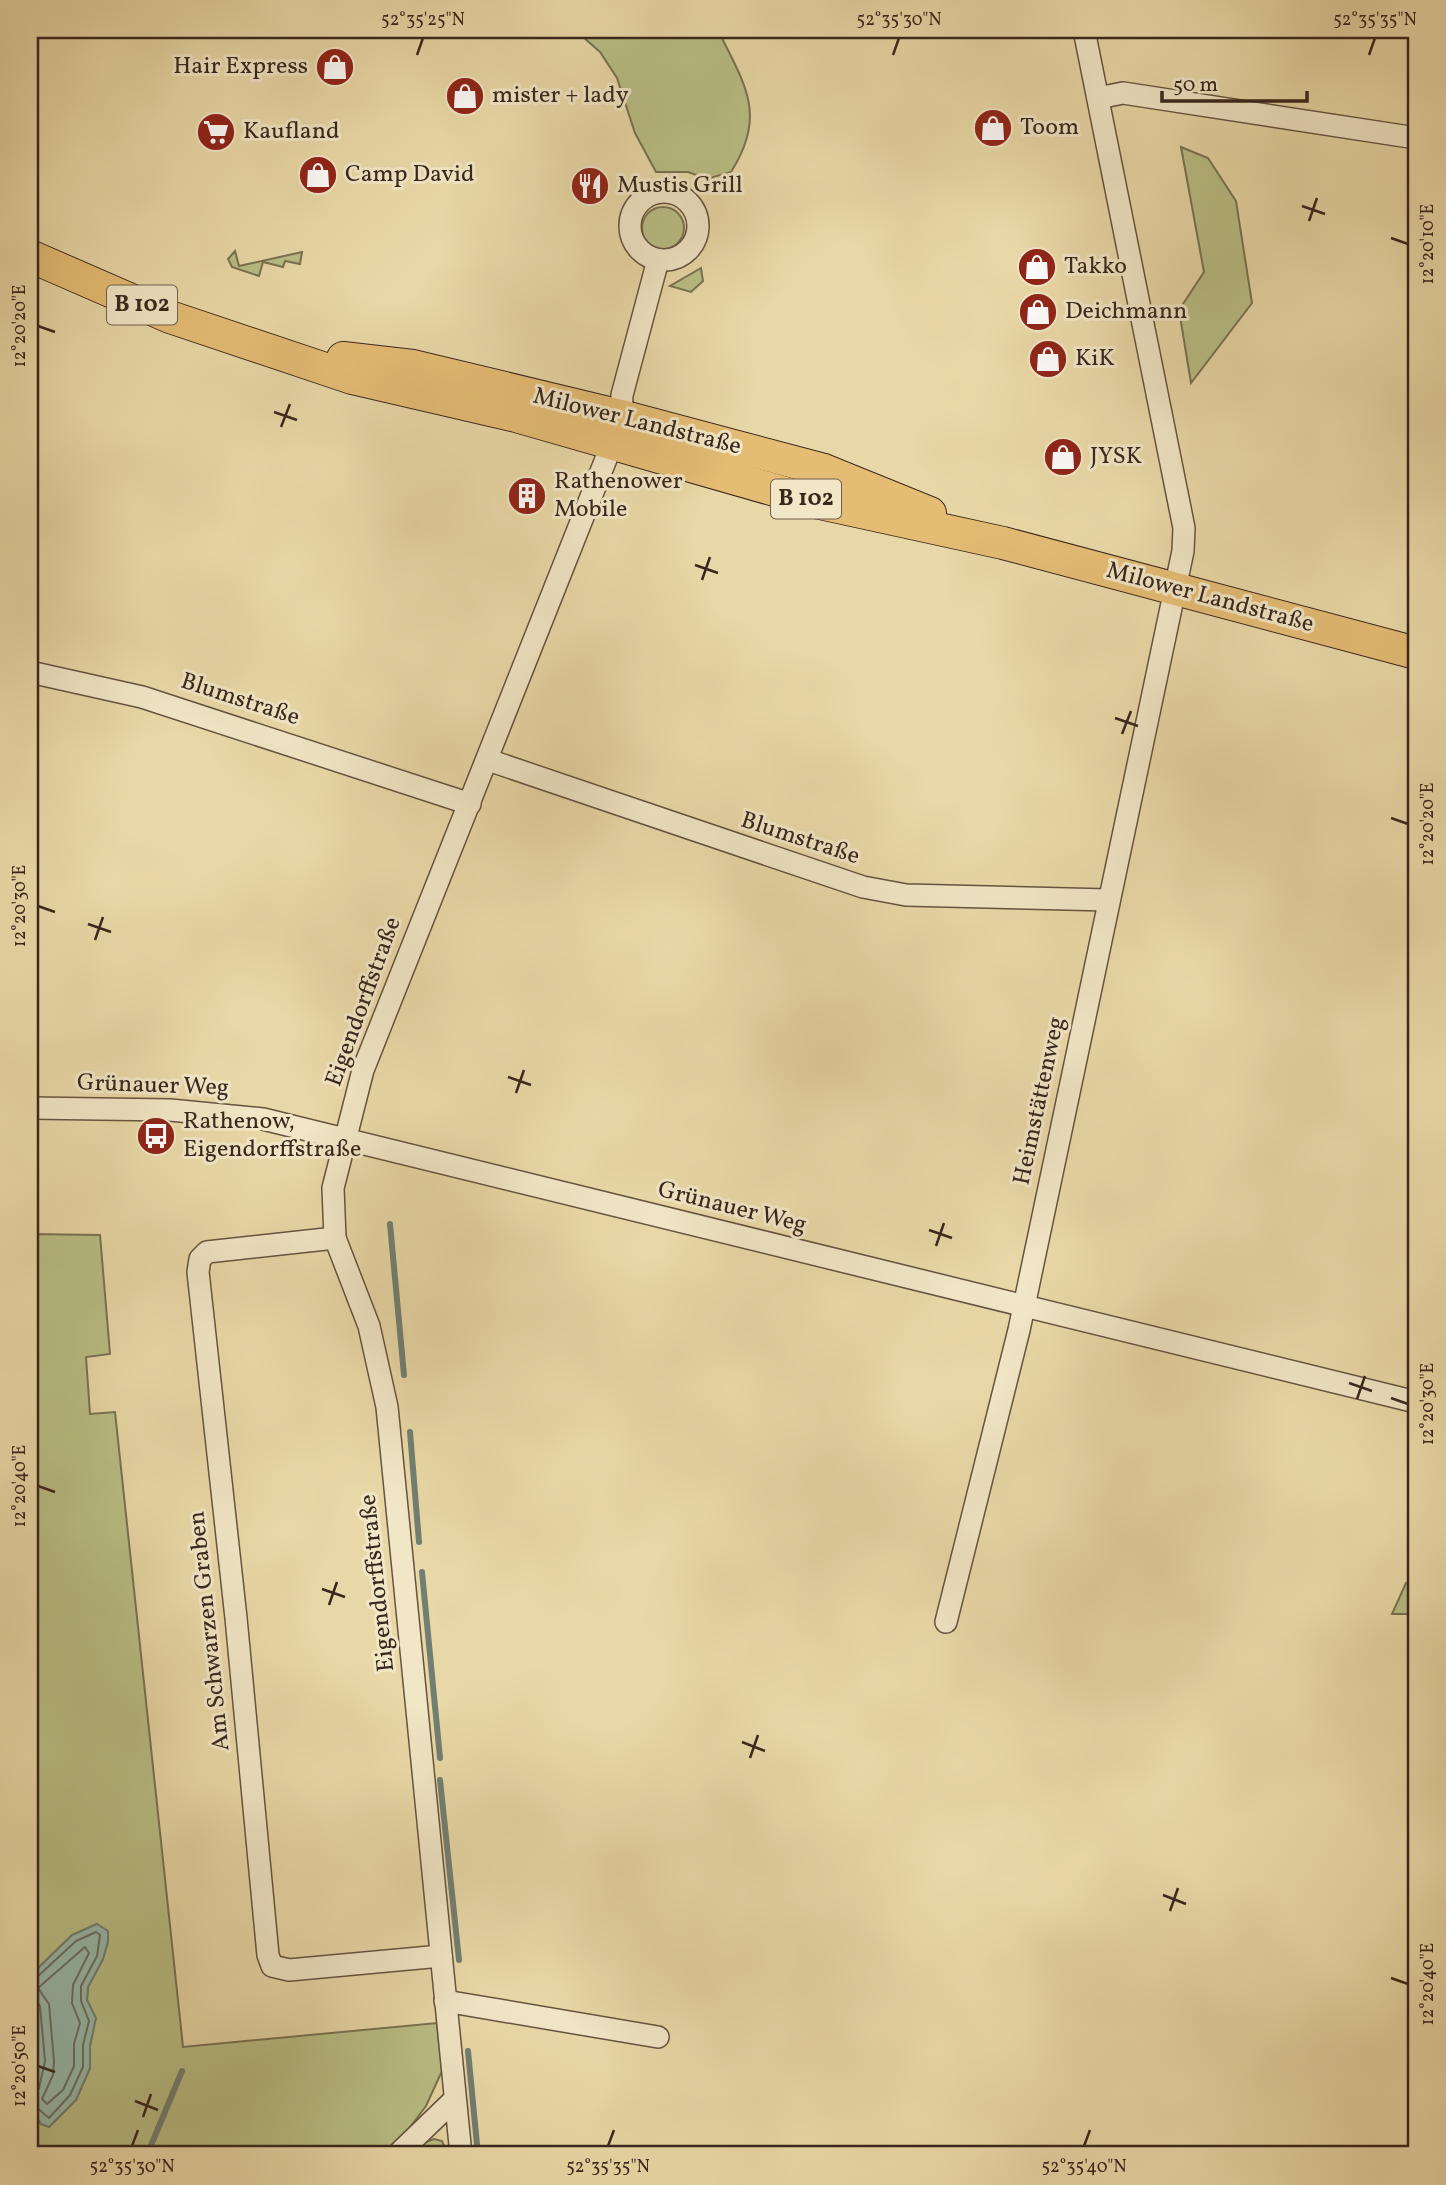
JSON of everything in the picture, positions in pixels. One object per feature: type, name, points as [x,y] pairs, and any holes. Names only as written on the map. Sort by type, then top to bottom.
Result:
[{"type":"main road","name":"Milower Landstraße","points":[[30,256],[170,317],[352,379],[491,410],[617,430],[824,470],[1003,543],[1416,653]]},
{"type":"street","name":"Heimstättenweg","points":[[946,1622],[1023,1306],[1175,589],[1184,528],[1084,30]]},
{"type":"street","points":[[1098,98],[1123,93],[1416,138]]},
{"type":"street","name":"Eigendorffstraße","points":[[461,2155],[384,1387],[369,1326],[335,1238],[333,1188],[363,1070],[617,430],[622,395],[657,260]]},
{"type":"street","name":"Blumstraße","points":[[30,671],[155,701],[470,804]]},
{"type":"street","name":"Blumstraße","points":[[488,760],[863,887],[906,895],[1109,900]]},
{"type":"street","name":"Grünauer Weg","points":[[30,1108],[220,1112],[263,1119],[1416,1402]]},
{"type":"street","name":"Am Schwarzen Graben","points":[[335,1238],[206,1252],[200,1259],[198,1272],[236,1618],[268,1955],[272,1966],[284,1970],[440,1956]]},
{"type":"street","points":[[445,2001],[659,2037]]},
{"type":"street","points":[[397,2155],[455,2099]]},
{"type":"green space","points":[[575,30],[718,30],[743,83],[750,116],[742,151],[731,172],[707,179],[688,172],[656,172],[635,133],[617,78],[600,52]]},
{"type":"green space","points":[[1181,147],[1208,158],[1236,201],[1252,303],[1191,383],[1179,310],[1204,272]]},
{"type":"green space","points":[[663,207],[678,213],[684,228],[678,243],[663,249],[648,243],[642,228],[648,213]]},
{"type":"green space","points":[[235,251],[239,266],[302,252],[300,264],[285,261],[283,267],[263,262],[259,276],[232,267],[228,259]]},
{"type":"green space","points":[[701,268],[703,281],[691,292],[670,286]]},
{"type":"green space","points":[[30,1234],[100,1235],[110,1354],[86,1357],[90,1414],[115,1412],[183,2047],[437,2023],[442,2071],[426,2106],[389,2155],[30,2155],[30,2106],[41,2124],[49,2127],[76,2100],[90,2068],[90,2046],[95,2018],[87,2000],[88,1987],[103,1959],[97,1924],[72,1935],[30,1976]]},
{"type":"green space","points":[[1406,1583],[1416,1586],[1416,1614],[1392,1614]]},
{"type":"green space","points":[[30,2003],[33,2007],[38,2071],[30,2094]]},
{"type":"green space","points":[[434,2139],[442,2141],[448,2155],[411,2155],[420,2144]]},
{"type":"water","points":[[97,1924],[108,1931],[108,1942],[103,1959],[88,1987],[87,2000],[96,2018],[90,2046],[90,2068],[76,2100],[49,2127],[41,2124],[30,2106],[30,2094],[38,2071],[33,2007],[30,2003],[30,1976],[72,1935]]},
{"type":"waterway","points":[[390,1224],[404,1375]]},
{"type":"waterway","points":[[410,1432],[419,1542]]},
{"type":"waterway","points":[[422,1572],[440,1758]]},
{"type":"waterway","points":[[440,1780],[459,1960]]},
{"type":"waterway","points":[[468,2051],[478,2155]]},
{"type":"waterway","points":[[147,2155],[182,2071]]},
{"type":"place","name":"Hair Express","points":[[335,67]]},
{"type":"place","name":"mister + lady","points":[[465,96]]},
{"type":"place","name":"Toom","points":[[993,128]]},
{"type":"place","name":"Kaufland","points":[[216,132]]},
{"type":"place","name":"Camp David","points":[[318,175]]},
{"type":"place","name":"Mustis Grill","points":[[590,186]]},
{"type":"place","name":"Takko","points":[[1037,267]]},
{"type":"place","name":"Deichmann","points":[[1038,312]]},
{"type":"place","name":"KiK","points":[[1048,359]]},
{"type":"place","name":"JYSK","points":[[1063,457]]},
{"type":"place","name":"Rathenower Mobile","points":[[527,496]]},
{"type":"place","name":"Rathenow, Eigendorffstraße","points":[[156,1136]]}]
